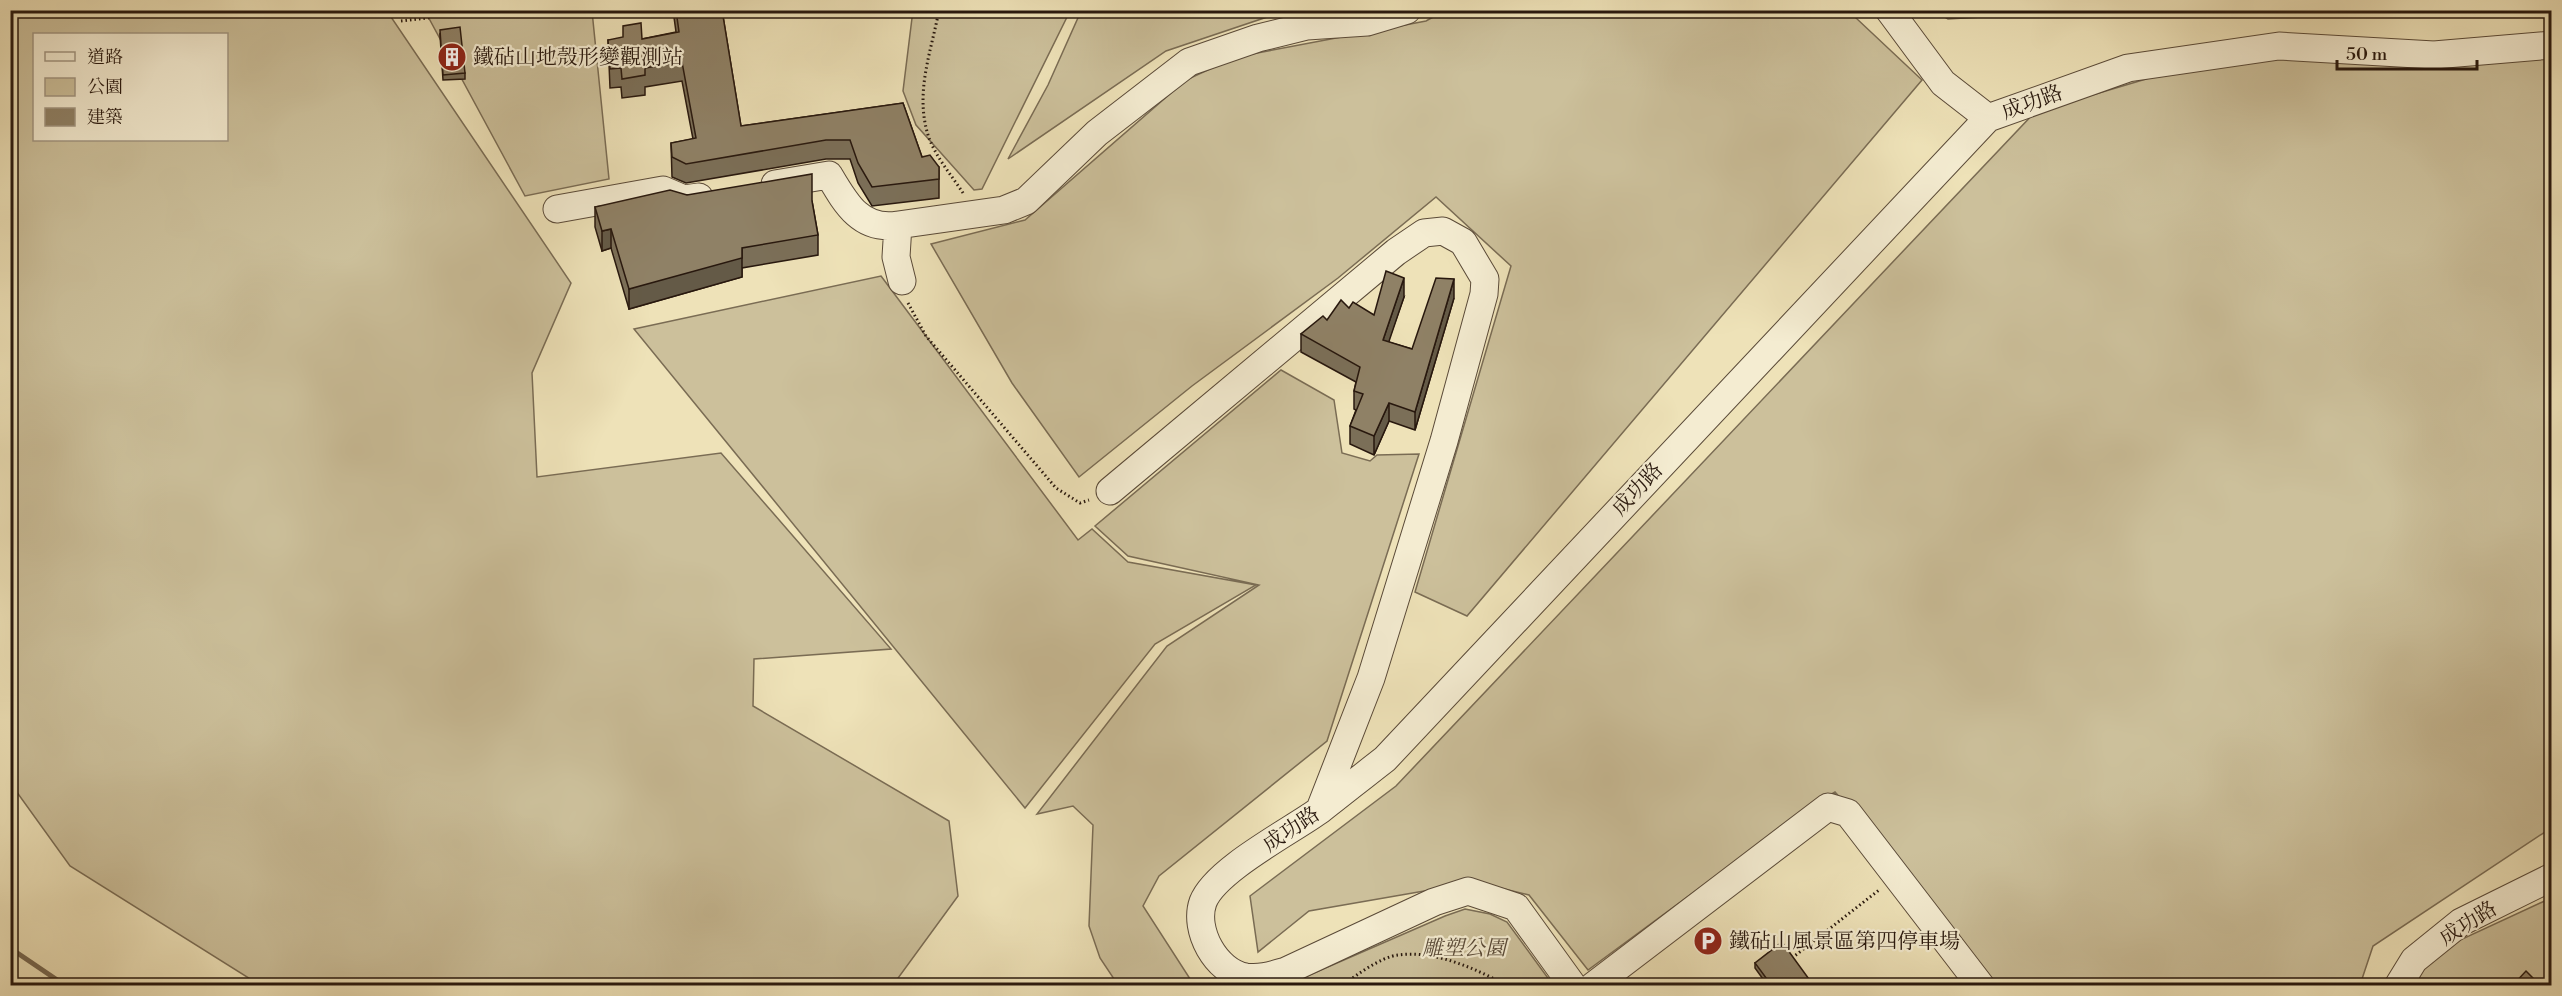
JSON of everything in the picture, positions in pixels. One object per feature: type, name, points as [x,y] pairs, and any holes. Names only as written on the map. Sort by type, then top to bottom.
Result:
[{"type":"street","points":[[556,209],[663,190],[684,199],[830,175],[840,194],[862,220],[884,227],[1004,210],[1026,201],[1097,133],[1189,62],[1258,38],[1297,28],[1367,22],[1407,10]]},
{"type":"street","points":[[1889,10],[1942,83],[1988,118]]},
{"type":"street","name":"成功路","points":[[1574,986],[1516,907],[1468,891],[1434,902],[1286,971],[1260,978],[1230,971],[1217,960],[1202,932],[1201,911],[1204,900],[1230,870],[1320,810],[1385,759],[1988,118],[2128,68],[2279,46],[2434,55],[2552,45]]},
{"type":"street","points":[[898,225],[896,257],[902,281]]},
{"type":"street","points":[[1110,491],[1395,252],[1424,234],[1434,232],[1443,231],[1463,242],[1485,279],[1484,294],[1444,441],[1371,678],[1320,810]]},
{"type":"street","points":[[1593,986],[1828,807],[1848,813],[1981,986]]},
{"type":"street","name":"成功路","points":[[2398,986],[2414,960],[2461,922],[2552,877]]},
{"type":"path","points":[[401,21],[428,18],[431,10]]},
{"type":"path","points":[[470,10],[497,16],[528,10]]},
{"type":"path","points":[[939,10],[924,77],[922,105],[930,139],[977,215]]},
{"type":"path","points":[[902,281],[910,308],[926,336],[1056,488],[1080,503],[1110,491]]},
{"type":"path","points":[[1791,959],[1896,876]]},
{"type":"path","points":[[1342,986],[1359,973],[1396,955],[1415,954],[1467,966],[1508,986]]},
{"type":"green space","points":[[913,10],[1070,11],[982,189],[974,190],[916,125],[903,91]]},
{"type":"green space","points":[[1081,10],[1285,11],[1166,51],[1008,159],[1048,85]]},
{"type":"green space","points":[[10,11],[387,11],[571,283],[532,373],[537,477],[721,453],[891,649],[754,659],[753,706],[949,821],[958,896],[893,985],[255,985],[252,980],[70,866],[11,784]]},
{"type":"green space","points":[[425,11],[592,11],[609,179],[525,196]]},
{"type":"green space","points":[[1444,11],[1844,11],[1855,17],[1922,80],[1467,616],[1415,592],[1511,266],[1436,197],[1338,278],[1192,386],[1079,477],[1012,383],[931,244],[1025,220],[1186,80],[1236,57],[1426,21]]},
{"type":"green space","points":[[1935,11],[2083,11],[1948,19]]},
{"type":"green space","points":[[2229,43],[2551,48],[2551,828],[2373,946],[2360,985],[1991,985],[1909,876],[1835,792],[1811,806],[1588,970],[1529,895],[1476,882],[1309,911],[1258,952],[1250,896],[1396,786],[2035,112],[2146,79]]},
{"type":"green space","points":[[881,276],[1078,540],[1092,529],[1128,562],[1256,585],[1155,644],[1025,808],[634,329]]},
{"type":"green space","points":[[1281,370],[1334,400],[1342,453],[1370,461],[1377,455],[1419,454],[1327,741],[1159,876],[1143,906],[1194,985],[1118,985],[1100,958],[1089,926],[1093,825],[1073,806],[1037,814],[1167,646],[1259,585],[1128,556],[1095,526]]},
{"type":"green space","points":[[2551,898],[2551,985],[2411,986],[2447,946]]},
{"type":"green space","name":"雕塑公園","points":[[1465,909],[1490,914],[1507,922],[1553,985],[1284,986],[1445,916]]},
{"type":"building","points":[[676,10],[722,10],[741,126],[903,103],[922,157],[930,155],[939,167],[939,179],[872,187],[858,163],[850,140],[826,140],[686,164],[672,157],[671,143],[696,138],[682,62],[645,68],[645,75],[622,79],[621,68],[610,69],[608,40],[623,37],[623,26],[641,23],[642,39],[679,32]]},
{"type":"building","name":"鐵砧山地殼形變觀測站","points":[[460,27],[465,73],[443,75],[440,30]]},
{"type":"building","points":[[812,174],[812,201],[818,235],[742,248],[742,258],[629,289],[611,229],[602,231],[595,207],[670,190],[687,195]]},
{"type":"building","points":[[1386,271],[1404,278],[1383,340],[1412,349],[1436,278],[1454,279],[1415,412],[1389,403],[1374,436],[1350,426],[1363,394],[1354,391],[1360,367],[1301,334],[1323,316],[1327,320],[1341,300],[1349,308],[1353,302],[1374,315]]},
{"type":"building","points":[[1782,942],[1814,986],[1772,986],[1755,963]]},
{"type":"building","points":[[2526,971],[2541,986],[2512,986]]},
{"type":"waterway","points":[[10,948],[66,986]]},
{"type":"place","name":"鐵砧山地殼形變觀測站","points":[[452,57]]},
{"type":"place","name":"鐵砧山風景區第四停車場","points":[[1708,941]]}]
